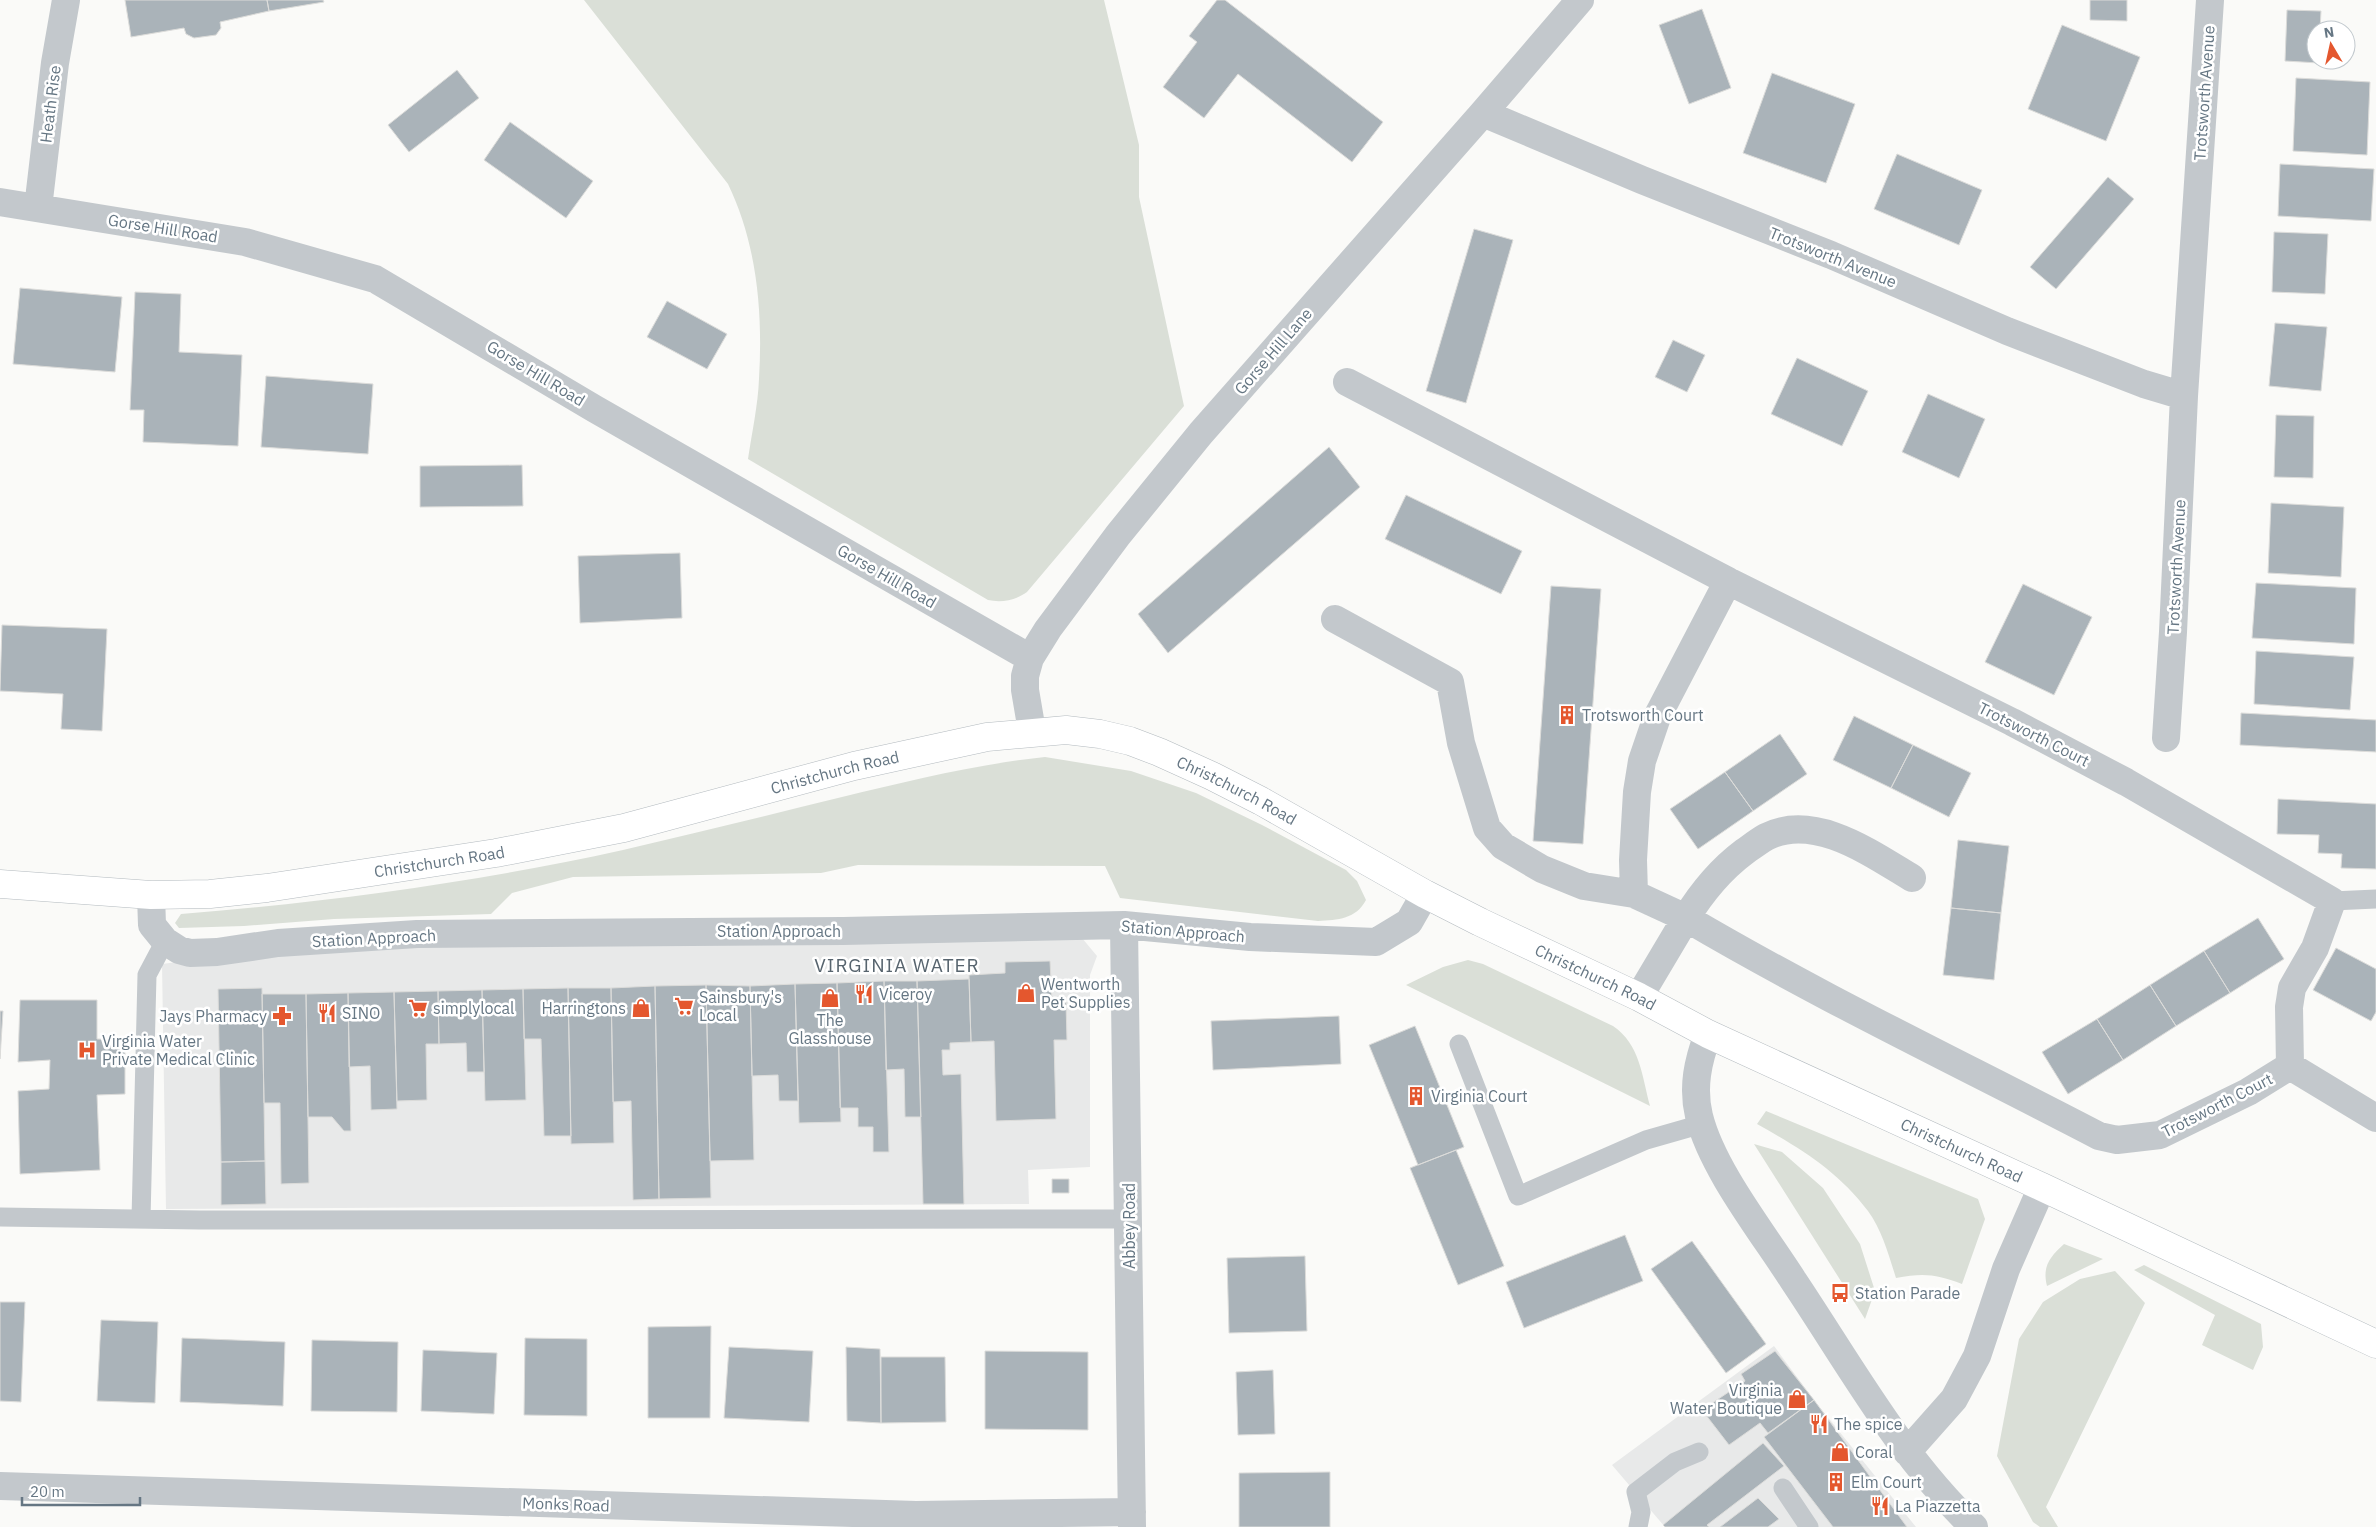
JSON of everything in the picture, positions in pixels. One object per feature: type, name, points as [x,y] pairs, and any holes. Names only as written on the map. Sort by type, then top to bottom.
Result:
[{"type":"main road","name":"Christchurch Road","points":[[0,884],[151,895],[210,894],[267,888],[496,853],[624,828],[854,766],[987,737],[1032,731],[1066,730],[1100,734],[1130,741],[1159,752],[1261,801],[1425,894],[1639,997],[1708,1034],[2042,1187],[2376,1344]]},
{"type":"street","name":"Heath Rise","points":[[38,208],[55,63],[66,0]]},
{"type":"street","name":"Gorse Hill Lane","points":[[1032,731],[1025,690],[1025,676],[1030,658],[1048,628],[1201,432],[1483,113],[1580,0]]},
{"type":"street","name":"Trotsworth Avenue","points":[[2166,738],[2184,396],[2210,0]]},
{"type":"street","name":"Trotsworth Avenue","points":[[1483,113],[1642,180],[1831,255],[2007,331],[2144,384],[2184,396]]},
{"type":"street","name":"Gorse Hill Road","points":[[0,202],[244,242],[375,279],[595,409],[1030,658]]},
{"type":"street","name":"Trotsworth Court","points":[[1347,382],[1728,581],[2012,722],[2126,782],[2332,901],[2315,948],[2292,988],[2289,1007],[2290,1066]]},
{"type":"street","points":[[1634,894],[1633,860],[1642,761],[1657,717],[1728,581]]},
{"type":"street","name":"Trotsworth Court","points":[[1335,619],[1450,682],[1461,743],[1478,803],[1487,828],[1503,846],[1542,869],[1584,886],[1634,894],[1686,918],[1742,951],[1912,1041],[2099,1136],[2117,1140],[2160,1135],[2248,1092],[2290,1066]]},
{"type":"street","points":[[1639,997],[1700,895],[1729,864],[1767,836],[1797,830],[1826,834],[1870,853],[1912,878]]},
{"type":"street","name":"Station Approach","points":[[165,941],[179,950],[217,952],[278,943],[417,934],[843,931],[1124,925],[1250,937],[1376,942],[1410,922],[1425,894]]},
{"type":"street","points":[[151,895],[152,925],[165,941]]},
{"type":"street","name":"Abbey Road","points":[[1124,925],[1132,1520]]},
{"type":"street","points":[[1708,1034],[1698,1064],[1695,1092],[1702,1124],[1710,1146],[1746,1208],[1907,1452],[1950,1504],[1974,1527]]},
{"type":"street","name":"Trotsworth Court","points":[[2290,1066],[2376,1118]]},
{"type":"street","points":[[1907,1452],[1954,1399],[1977,1356],[2006,1269],[2042,1187]]},
{"type":"street","name":"Monks Road","points":[[0,1486],[1132,1520]]},
{"type":"lane","points":[[2332,901],[2376,899]]},
{"type":"lane","points":[[141,1219],[147,975],[165,941]]},
{"type":"lane","points":[[1459,1044],[1518,1196],[1646,1140],[1702,1124]]},
{"type":"lane","points":[[0,1217],[141,1219],[1129,1219]]},
{"type":"lane","points":[[1638,1527],[1641,1512],[1636,1492],[1675,1462],[1699,1452]]},
{"type":"lane","points":[[1783,1488],[1809,1527]]},
{"type":"shaded area","points":[[584,0],[1104,0],[1139,145],[1139,197],[1184,406],[1027,592],[1009,600],[988,600],[748,459],[758,389],[760,329],[759,304],[752,254],[738,207],[728,184]]},
{"type":"shaded area","points":[[1045,757],[1131,771],[1196,793],[1262,825],[1346,870],[1357,881],[1366,900],[1352,915],[1339,919],[1318,921],[1120,898],[1105,866],[858,865],[821,873],[573,877],[512,893],[491,914],[334,919],[244,926],[179,928],[175,923],[181,914],[348,897],[514,872],[650,844],[918,779],[994,764]]},
{"type":"shaded area","points":[[1082,938],[1097,956],[1090,975],[1090,1167],[1028,1170],[1029,1204],[166,1209],[162,964],[284,948]]},
{"type":"shaded area","points":[[1468,960],[1483,964],[1613,1026],[1622,1033],[1639,1062],[1650,1106],[1406,985],[1443,967]]},
{"type":"shaded area","points":[[1766,1111],[1978,1199],[1985,1219],[1962,1284],[1929,1275],[1896,1278],[1881,1235],[1868,1211],[1831,1172],[1788,1142],[1757,1124]]},
{"type":"shaded area","points":[[1754,1144],[1782,1152],[1823,1188],[1860,1244],[1875,1291],[1865,1319]]},
{"type":"shaded area","points":[[2064,1244],[2103,1259],[2047,1286],[2046,1267],[2048,1262]]},
{"type":"shaded area","points":[[2144,1265],[2261,1324],[2263,1347],[2253,1370],[2202,1345],[2215,1315],[2134,1270]]},
{"type":"shaded area","points":[[2115,1271],[2145,1303],[2046,1507],[2058,1527],[2040,1527],[2033,1522],[1997,1456],[2019,1339],[2043,1302],[2080,1279]]},
{"type":"shaded area","points":[[1774,1346],[1814,1400],[1916,1527],[1665,1527],[1612,1465]]},
{"type":"building","points":[[125,0],[267,0],[269,11],[220,22],[221,28],[216,35],[194,38],[186,34],[184,28],[131,37]]},
{"type":"building","points":[[267,0],[323,0],[324,2],[269,11]]},
{"type":"building","points":[[1217,0],[1225,0],[1383,122],[1352,162],[1238,74],[1204,118],[1163,87],[1197,42],[1189,36]]},
{"type":"building","points":[[2090,0],[2127,0],[2127,21],[2090,20]]},
{"type":"building","points":[[1702,9],[1731,88],[1689,104],[1659,25]]},
{"type":"building","points":[[2287,10],[2321,11],[2321,20],[2306,20],[2306,62],[2285,61]]},
{"type":"building","points":[[2062,25],[2140,57],[2106,141],[2028,109]]},
{"type":"building","points":[[457,70],[479,98],[409,152],[388,125]]},
{"type":"building","points":[[1772,73],[1855,104],[1826,183],[1743,153]]},
{"type":"building","points":[[2296,78],[2370,82],[2367,155],[2293,151]]},
{"type":"building","points":[[510,122],[593,181],[566,218],[484,160]]},
{"type":"building","points":[[1897,154],[1982,190],[1959,245],[1874,209]]},
{"type":"building","points":[[2280,164],[2374,169],[2371,221],[2278,216]]},
{"type":"building","points":[[2108,177],[2134,199],[2056,289],[2030,267]]},
{"type":"building","points":[[1474,229],[1513,240],[1466,403],[1426,391]]},
{"type":"building","points":[[2274,232],[2328,234],[2325,294],[2272,292]]},
{"type":"building","points":[[20,288],[122,297],[115,372],[13,364]]},
{"type":"building","points":[[135,292],[181,294],[179,352],[242,355],[238,446],[143,442],[144,410],[130,410]]},
{"type":"building","points":[[667,301],[727,334],[707,369],[647,337]]},
{"type":"building","points":[[2275,323],[2327,327],[2321,391],[2269,386]]},
{"type":"building","points":[[1673,340],[1705,355],[1687,392],[1655,377]]},
{"type":"building","points":[[1797,358],[1868,391],[1842,446],[1771,414]]},
{"type":"building","points":[[266,376],[373,384],[368,454],[261,447]]},
{"type":"building","points":[[1928,394],[1985,419],[1959,478],[1902,452]]},
{"type":"building","points":[[2276,415],[2314,416],[2313,478],[2274,477]]},
{"type":"building","points":[[1329,447],[1360,487],[1168,653],[1138,614]]},
{"type":"building","points":[[522,465],[523,506],[420,507],[420,466]]},
{"type":"building","points":[[1406,495],[1522,551],[1501,594],[1385,539]]},
{"type":"building","points":[[2271,503],[2344,507],[2341,577],[2268,573]]},
{"type":"building","points":[[680,553],[682,618],[580,623],[578,556]]},
{"type":"building","points":[[2256,583],[2356,588],[2354,644],[2252,638]]},
{"type":"building","points":[[2023,584],[2092,617],[2054,695],[1985,662]]},
{"type":"building","name":"Trotsworth Court","points":[[1551,586],[1601,589],[1583,844],[1533,841]]},
{"type":"building","points":[[2,625],[107,629],[102,731],[61,729],[63,694],[0,691]]},
{"type":"building","points":[[2256,651],[2354,657],[2350,710],[2254,704]]},
{"type":"building","points":[[2241,713],[2376,720],[2376,752],[2240,745]]},
{"type":"building","points":[[1854,716],[1913,745],[1891,788],[1833,760]]},
{"type":"building","points":[[1780,734],[1807,774],[1753,811],[1725,772]]},
{"type":"building","points":[[1913,745],[1971,773],[1949,817],[1891,788]]},
{"type":"building","points":[[1725,772],[1753,811],[1698,849],[1670,809]]},
{"type":"building","points":[[2278,799],[2376,804],[2376,869],[2341,868],[2342,854],[2318,853],[2319,835],[2277,834]]},
{"type":"building","points":[[1958,840],[2009,846],[2001,913],[1951,908]]},
{"type":"building","points":[[1951,908],[2001,913],[1994,980],[1943,975]]},
{"type":"building","points":[[2258,918],[2284,959],[2230,993],[2204,951]]},
{"type":"building","points":[[2336,948],[2376,969],[2376,1012],[2371,1021],[2313,990]]},
{"type":"building","points":[[2204,951],[2230,993],[2176,1026],[2150,985]]},
{"type":"building","points":[[1050,961],[1052,1002],[1066,1002],[1067,1040],[1054,1040],[1056,1119],[996,1121],[994,1041],[971,1042],[969,975],[1005,973],[1005,962]]},
{"type":"building","points":[[969,979],[971,1042],[950,1043],[950,1050],[942,1050],[943,1075],[961,1074],[964,1204],[923,1204],[917,981]]},
{"type":"building","points":[[884,981],[917,981],[921,1117],[905,1117],[904,1069],[886,1070]]},
{"type":"building","points":[[884,981],[889,1152],[873,1152],[873,1127],[858,1127],[858,1108],[840,1108],[837,983]]},
{"type":"building","points":[[837,983],[841,1122],[799,1123],[795,984]]},
{"type":"building","points":[[795,984],[798,1101],[779,1101],[778,1075],[752,1076],[750,986]]},
{"type":"building","points":[[706,985],[750,986],[754,1160],[710,1161]]},
{"type":"building","points":[[706,985],[711,1198],[659,1199],[655,986]]},
{"type":"building","points":[[2150,985],[2176,1026],[2123,1060],[2097,1019]]},
{"type":"building","points":[[655,986],[659,1199],[633,1200],[631,1101],[613,1102],[611,988]]},
{"type":"building","points":[[262,988],[265,1161],[221,1162],[218,989]]},
{"type":"building","points":[[568,988],[611,988],[614,1143],[571,1144]]},
{"type":"building","points":[[568,988],[571,1136],[544,1136],[541,1039],[524,1039],[523,989]]},
{"type":"building","points":[[523,989],[526,1100],[485,1101],[482,990]]},
{"type":"building","points":[[482,990],[484,1072],[467,1072],[466,1043],[439,1044],[438,991]]},
{"type":"building","points":[[438,991],[439,1044],[426,1044],[427,1100],[397,1101],[394,992]]},
{"type":"building","points":[[394,992],[397,1109],[371,1110],[370,1066],[349,1067],[348,993]]},
{"type":"building","points":[[348,993],[351,1131],[344,1131],[332,1117],[308,1117],[306,994]]},
{"type":"building","points":[[262,994],[306,994],[309,1183],[281,1184],[280,1103],[264,1103]]},
{"type":"building","points":[[20,1000],[97,1000],[97,1039],[125,1040],[125,1094],[97,1095],[100,1170],[20,1174],[18,1091],[49,1089],[50,1060],[18,1062]]},
{"type":"building","points":[[0,1011],[3,1011],[0,1059]]},
{"type":"building","points":[[1339,1016],[1341,1064],[1213,1070],[1211,1021]]},
{"type":"building","points":[[2097,1019],[2123,1060],[2068,1094],[2042,1052]]},
{"type":"building","name":"Virginia Court","points":[[1415,1026],[1464,1147],[1418,1165],[1369,1045]]},
{"type":"building","name":"Virginia Court","points":[[1456,1150],[1504,1266],[1458,1285],[1410,1168]]},
{"type":"building","points":[[265,1161],[266,1204],[221,1205],[221,1162]]},
{"type":"building","points":[[1052,1179],[1069,1179],[1069,1193],[1052,1193]]},
{"type":"building","points":[[1625,1235],[1643,1281],[1524,1328],[1506,1282]]},
{"type":"building","points":[[1692,1241],[1766,1344],[1726,1373],[1651,1269]]},
{"type":"building","points":[[1305,1256],[1307,1331],[1229,1333],[1227,1258]]},
{"type":"building","points":[[0,1302],[25,1302],[21,1402],[0,1401]]},
{"type":"building","points":[[101,1320],[158,1322],[155,1403],[97,1401]]},
{"type":"building","points":[[711,1326],[710,1418],[648,1418],[648,1327]]},
{"type":"building","points":[[182,1338],[285,1342],[283,1406],[180,1402]]},
{"type":"building","points":[[525,1338],[587,1339],[587,1416],[524,1415]]},
{"type":"building","points":[[312,1340],[398,1342],[397,1412],[311,1411]]},
{"type":"building","points":[[729,1347],[813,1351],[809,1422],[724,1418]]},
{"type":"building","points":[[846,1347],[880,1349],[881,1423],[847,1421]]},
{"type":"building","points":[[423,1350],[497,1353],[494,1414],[421,1411]]},
{"type":"building","points":[[985,1351],[1088,1352],[1088,1430],[985,1429]]},
{"type":"building","points":[[1775,1351],[1814,1400],[1768,1433],[1760,1423],[1729,1445],[1702,1410],[1745,1381],[1741,1374]]},
{"type":"building","points":[[881,1357],[945,1357],[946,1422],[881,1423]]},
{"type":"building","points":[[1273,1370],[1275,1434],[1238,1435],[1236,1372]]},
{"type":"building","name":"Elm Court","points":[[1814,1400],[1907,1527],[1833,1527],[1764,1437]]},
{"type":"building","points":[[1763,1443],[1784,1466],[1707,1525],[1709,1527],[1665,1527],[1663,1525]]},
{"type":"building","points":[[1330,1472],[1330,1527],[1239,1527],[1239,1473]]},
{"type":"building","points":[[1758,1498],[1779,1519],[1768,1527],[1720,1527]]},
{"type":"place","name":"Trotsworth Court","points":[[1567,715]]},
{"type":"place","name":"Wentworth Pet Supplies","points":[[1026,993]]},
{"type":"place","name":"Viceroy","points":[[864,994]]},
{"type":"place","name":"The Glasshouse","points":[[830,998]]},
{"type":"place","name":"Sainsbury's Local","points":[[684,1006]]},
{"type":"place","name":"simplylocal","points":[[418,1008]]},
{"type":"place","name":"Harringtons","points":[[641,1008]]},
{"type":"place","name":"SINO","points":[[327,1013]]},
{"type":"place","name":"Jays Pharmacy","points":[[282,1016]]},
{"type":"place","name":"Virginia Water Private Medical Clinic","points":[[87,1050]]},
{"type":"place","name":"Virginia Court","points":[[1416,1096]]},
{"type":"place","name":"Station Parade","points":[[1840,1293]]},
{"type":"place","name":"Virginia Water Boutique","points":[[1797,1399]]},
{"type":"place","name":"The spice","points":[[1819,1424]]},
{"type":"place","name":"Coral","points":[[1840,1452]]},
{"type":"place","name":"Elm Court","points":[[1836,1482]]},
{"type":"place","name":"La Piazzetta","points":[[1880,1506]]},
{"type":"district","name":"VIRGINIA WATER","points":[[897,965]]}]
